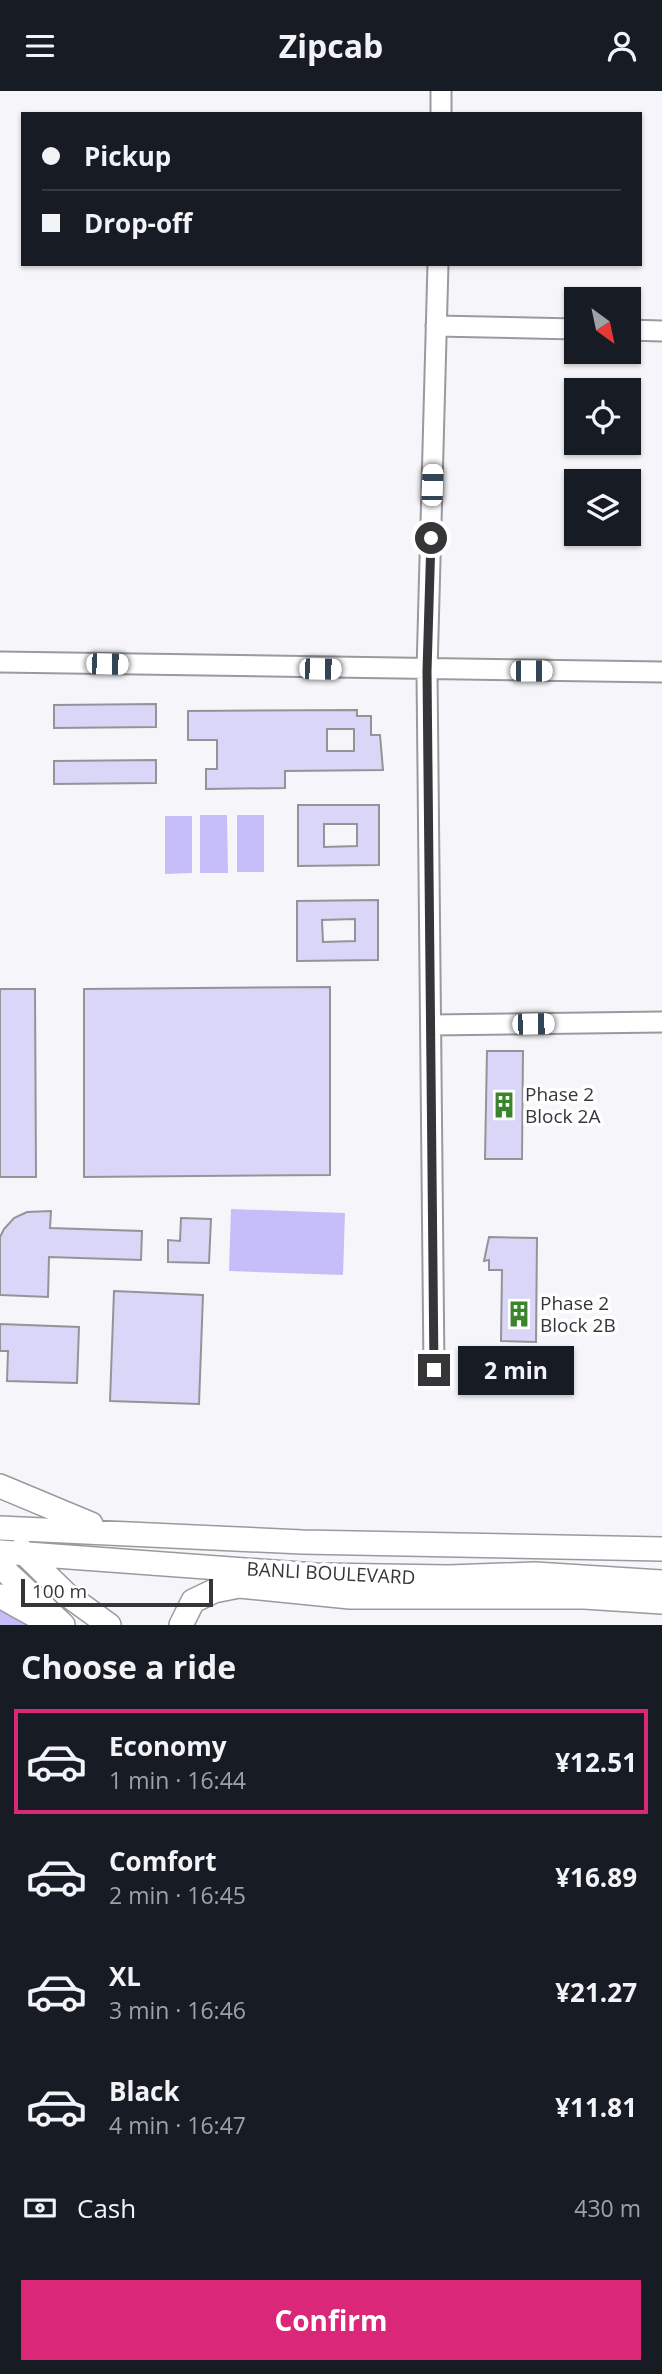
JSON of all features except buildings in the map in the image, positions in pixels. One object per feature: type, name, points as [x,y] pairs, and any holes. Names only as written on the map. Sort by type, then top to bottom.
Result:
[{"type":"main road","points":[[0,1486],[49,1508],[117,1531]]},
{"type":"main road","points":[[0,1527],[66,1594],[108,1625]]},
{"type":"main road","name":"BANLI BOULEVARD","points":[[0,1527],[302,1542],[662,1549]]},
{"type":"main road","name":"BANLI BOULEVARD","points":[[0,1552],[315,1575],[449,1577],[535,1574],[662,1582]]},
{"type":"main road","points":[[0,1566],[63,1625]]},
{"type":"main road","points":[[181,1625],[193,1601],[228,1587],[350,1597],[584,1597],[662,1602]]},
{"type":"main road","points":[[0,1596],[52,1625]]},
{"type":"street","points":[[441,91],[441,112]]},
{"type":"street","points":[[434,1370],[427,671],[438,266]]},
{"type":"street","points":[[436,326],[564,329]]},
{"type":"street","points":[[641,330],[662,331]]},
{"type":"street","points":[[0,662],[427,671],[662,672]]},
{"type":"street","points":[[430,1025],[662,1022]]},
{"type":"shaded area","points":[[200,815],[227,815],[228,873],[200,873]]},
{"type":"shaded area","points":[[237,815],[264,815],[264,872],[237,872]]},
{"type":"shaded area","points":[[165,816],[192,816],[192,873],[165,874]]},
{"type":"shaded area","points":[[231,1209],[345,1213],[343,1275],[229,1271]]},
{"type":"shaded area","points":[[0,1604],[36,1625],[0,1625]]},
{"type":"place","name":"Phase 2 Block 2A","points":[[504,1105]]},
{"type":"place","name":"Phase 2 Block 2B","points":[[519,1314]]},
{"type":"route","points":[[431,538],[427,671],[434,1370]]}]
